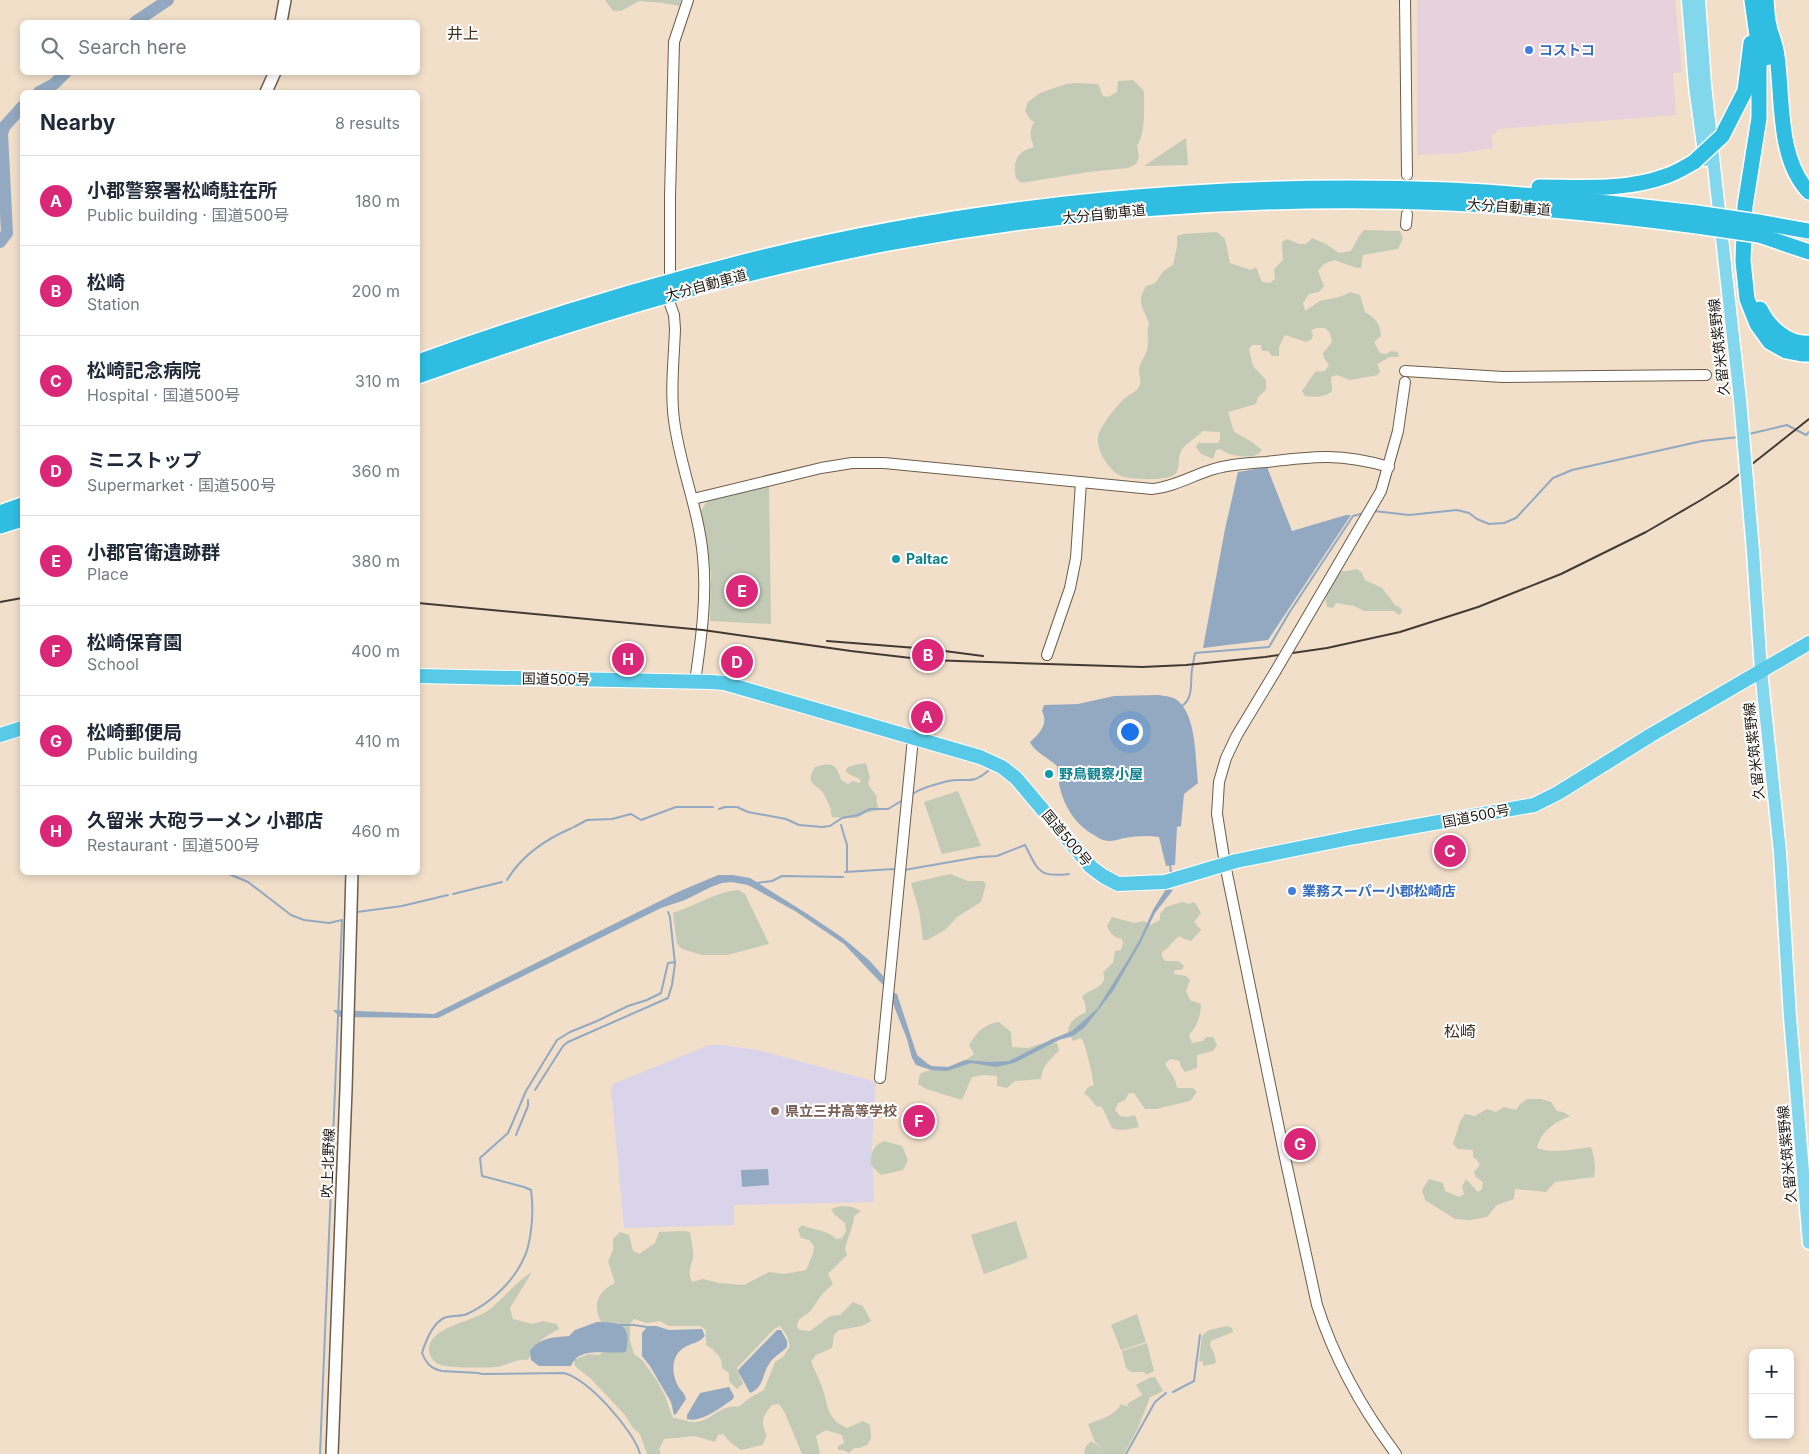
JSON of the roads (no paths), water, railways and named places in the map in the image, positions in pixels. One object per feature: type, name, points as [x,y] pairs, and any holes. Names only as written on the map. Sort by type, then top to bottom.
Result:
[{"type":"highway","points":[[1752,0],[1762,26],[1777,55],[1783,128],[1792,163],[1804,188],[1809,192]]},
{"type":"highway","points":[[1766,0],[1759,50],[1759,118],[1745,206],[1743,261],[1747,299],[1757,324],[1770,342],[1786,351],[1809,354]]},
{"type":"highway","points":[[1413,189],[1478,186],[1605,187],[1626,185],[1666,176],[1694,162],[1722,136],[1745,91],[1750,49],[1762,26]]},
{"type":"highway","points":[[1762,26],[1765,125],[1752,205],[1751,268],[1757,304],[1767,322],[1784,337],[1801,343],[1809,343]]},
{"type":"highway","name":"大分自動車道","points":[[420,361],[539,321],[656,286],[770,255],[886,231],[952,220],[1046,206],[1140,197],[1229,191],[1413,189],[1520,194],[1759,228],[1809,231]]},
{"type":"highway","name":"大分自動車道","points":[[420,375],[543,333],[650,300],[773,268],[888,243],[1048,219],[1142,209],[1230,204],[1375,201],[1521,207],[1697,219]]},
{"type":"highway","points":[[1759,228],[1809,252]]},
{"type":"highway","name":"大分自動車道","points":[[1759,228],[1809,244]]},
{"type":"highway","points":[[0,513],[20,506]]},
{"type":"highway","points":[[0,526],[20,520]]},
{"type":"highway","name":"国道500号","points":[[420,676],[712,682],[735,686],[980,757],[1002,767],[1016,778],[1091,867],[1118,884],[1171,880],[1225,864],[1355,837],[1534,805],[1558,793],[1651,735],[1809,643]]},
{"type":"highway","points":[[0,735],[20,729]]},
{"type":"main road","points":[[281,20],[285,0]]},
{"type":"main road","name":"久留米筑紫野線","points":[[1688,0],[1702,143],[1723,256]]},
{"type":"main road","name":"久留米筑紫野線","points":[[1698,0],[1705,85],[1740,400],[1761,671],[1780,852],[1790,1017],[1809,1243]]},
{"type":"main road","points":[[267,90],[274,75]]},
{"type":"main road","name":"吹上北野線","points":[[332,1454],[352,875]]},
{"type":"street","points":[[670,274],[674,42],[688,0]]},
{"type":"street","points":[[1405,0],[1407,175]]},
{"type":"street","points":[[1406,225],[1407,214]]},
{"type":"street","points":[[670,304],[674,315],[675,329],[674,419],[681,456],[693,499],[701,540],[704,572],[703,624],[695,682]]},
{"type":"street","points":[[1405,371],[1503,377],[1706,375]]},
{"type":"street","points":[[1396,1454],[1356,1392],[1324,1328],[1317,1305],[1225,864],[1217,814],[1219,782],[1226,758],[1236,735],[1376,501],[1389,467],[1398,431],[1405,382]]},
{"type":"street","points":[[693,499],[821,468],[852,463],[884,463],[1152,489],[1162,488],[1216,468],[1329,456],[1361,459],[1389,467]]},
{"type":"street","points":[[1046,654],[1070,588],[1076,558],[1081,482]]},
{"type":"street","points":[[880,1078],[913,738]]},
{"type":"water","points":[[1267,467],[1292,531],[1351,515],[1268,640],[1203,648],[1225,529],[1238,472]]},
{"type":"water","points":[[1158,695],[1177,700],[1184,707],[1192,727],[1198,783],[1184,794],[1181,826],[1177,827],[1175,865],[1166,866],[1159,837],[1137,836],[1107,841],[1085,829],[1066,806],[1060,787],[1057,766],[1038,752],[1030,742],[1040,732],[1044,724],[1042,711],[1044,705],[1078,704],[1114,696]]},
{"type":"water","points":[[718,875],[750,878],[843,938],[870,961],[883,976],[892,992],[897,994],[917,1055],[932,1066],[948,1067],[965,1060],[1009,1061],[1072,1031],[1097,1009],[1140,939],[1153,910],[1166,889],[1173,890],[1155,913],[1113,991],[1085,1027],[1073,1036],[1059,1040],[1014,1063],[996,1067],[971,1063],[947,1071],[931,1070],[916,1065],[892,1001],[884,986],[844,944],[795,911],[748,885],[731,882],[711,887],[685,900],[661,908],[438,1018],[340,1017],[333,1010],[434,1014],[678,892]]},
{"type":"water","points":[[768,1169],[769,1185],[742,1187],[741,1170]]},
{"type":"water","points":[[597,1322],[613,1323],[623,1327],[627,1336],[626,1352],[587,1353],[575,1359],[571,1366],[539,1366],[531,1360],[530,1351],[538,1343],[552,1338],[569,1336],[575,1330]]},
{"type":"water","points":[[648,1326],[669,1330],[702,1329],[705,1336],[680,1350],[675,1359],[674,1375],[686,1399],[674,1415],[671,1402],[642,1356],[642,1333]]},
{"type":"water","points":[[777,1330],[781,1330],[787,1341],[787,1347],[771,1362],[758,1388],[750,1393],[738,1371]]},
{"type":"water","points":[[729,1387],[734,1396],[733,1399],[705,1417],[693,1420],[687,1419],[687,1415],[700,1393]]},
{"type":"waterway","points":[[138,20],[168,0]]},
{"type":"waterway","points":[[43,90],[54,84],[63,75]]},
{"type":"waterway","points":[[0,242],[7,233],[2,134],[4,127],[20,109]]},
{"type":"waterway","points":[[1749,434],[1787,425],[1806,435],[1809,432]]},
{"type":"waterway","points":[[1374,511],[1409,515],[1457,510],[1469,513],[1489,524],[1504,523],[1516,518],[1553,478],[1572,470],[1702,441],[1739,437]]},
{"type":"waterway","points":[[1182,706],[1190,694],[1195,653],[1269,647],[1289,613],[1353,516],[1364,513]]},
{"type":"waterway","points":[[911,795],[923,788],[948,781],[972,780],[988,771]]},
{"type":"waterway","points":[[719,809],[737,807],[748,812],[786,819],[799,825],[822,827],[830,826],[842,818],[858,815],[870,809],[888,809],[903,800]]},
{"type":"waterway","points":[[574,827],[587,820],[612,819],[631,814],[641,820],[676,807],[713,807]]},
{"type":"waterway","points":[[841,825],[847,845],[847,871]]},
{"type":"waterway","points":[[507,880],[527,855],[553,837],[572,828]]},
{"type":"waterway","points":[[904,870],[979,857],[997,856],[1025,845],[1040,870],[1051,875],[1069,874]]},
{"type":"waterway","points":[[1170,863],[1171,873]]},
{"type":"waterway","points":[[845,872],[894,869],[897,871]]},
{"type":"waterway","points":[[231,875],[248,882],[291,915],[304,920],[329,923],[342,920],[320,1454]]},
{"type":"waterway","points":[[757,883],[772,881],[782,876],[843,877]]},
{"type":"waterway","points":[[453,894],[502,882]]},
{"type":"waterway","points":[[357,912],[402,906],[448,895]]},
{"type":"waterway","points":[[535,1090],[563,1046],[568,1042],[668,998],[675,964],[668,912]]},
{"type":"waterway","points":[[640,1454],[620,1419],[596,1394],[573,1376],[563,1373],[482,1374],[442,1371],[429,1365],[422,1353],[425,1343],[436,1324],[444,1318],[467,1314],[475,1310],[506,1285],[517,1270],[528,1246],[532,1217],[531,1190],[482,1176],[480,1158],[508,1133],[526,1091],[557,1040],[570,1032],[661,993],[668,963],[675,962]]},
{"type":"waterway","points":[[516,1135],[528,1106],[528,1100]]},
{"type":"waterway","points":[[620,1325],[647,1327]]},
{"type":"waterway","points":[[1173,1392],[1194,1381],[1200,1335]]},
{"type":"waterway","points":[[1126,1454],[1155,1402],[1166,1393]]},
{"type":"railway","points":[[420,603],[703,630],[928,660],[1142,667],[1186,665],[1265,657],[1327,648],[1400,632],[1478,607],[1561,574],[1646,532],[1701,500],[1728,483],[1809,419]]},
{"type":"railway","points":[[0,602],[20,598]]},
{"type":"railway","points":[[827,641],[929,649],[983,656]]},
{"type":"place","name":"コストコ","points":[[1529,50]]},
{"type":"place","name":"Paltac","points":[[896,559]]},
{"type":"place","name":"小郡官衛遺跡群","points":[[742,591]]},
{"type":"place","name":"松崎","points":[[928,655]]},
{"type":"place","name":"久留米 大砲ラーメン 小郡店","points":[[628,659]]},
{"type":"place","name":"ミニストップ","points":[[737,662]]},
{"type":"place","name":"小郡警察署松崎駐在所","points":[[927,717]]},
{"type":"place","name":"野鳥観察小屋","points":[[1049,774]]},
{"type":"place","name":"松崎記念病院","points":[[1450,851]]},
{"type":"place","name":"業務スーパー小郡松崎店","points":[[1292,891]]},
{"type":"place","name":"県立三井高等学校","points":[[775,1111]]},
{"type":"place","name":"松崎保育園","points":[[919,1121]]},
{"type":"place","name":"松崎郵便局","points":[[1300,1144]]},
{"type":"district","name":"井上","points":[[463,33]]},
{"type":"district","name":"松崎","points":[[1460,1031]]}]
